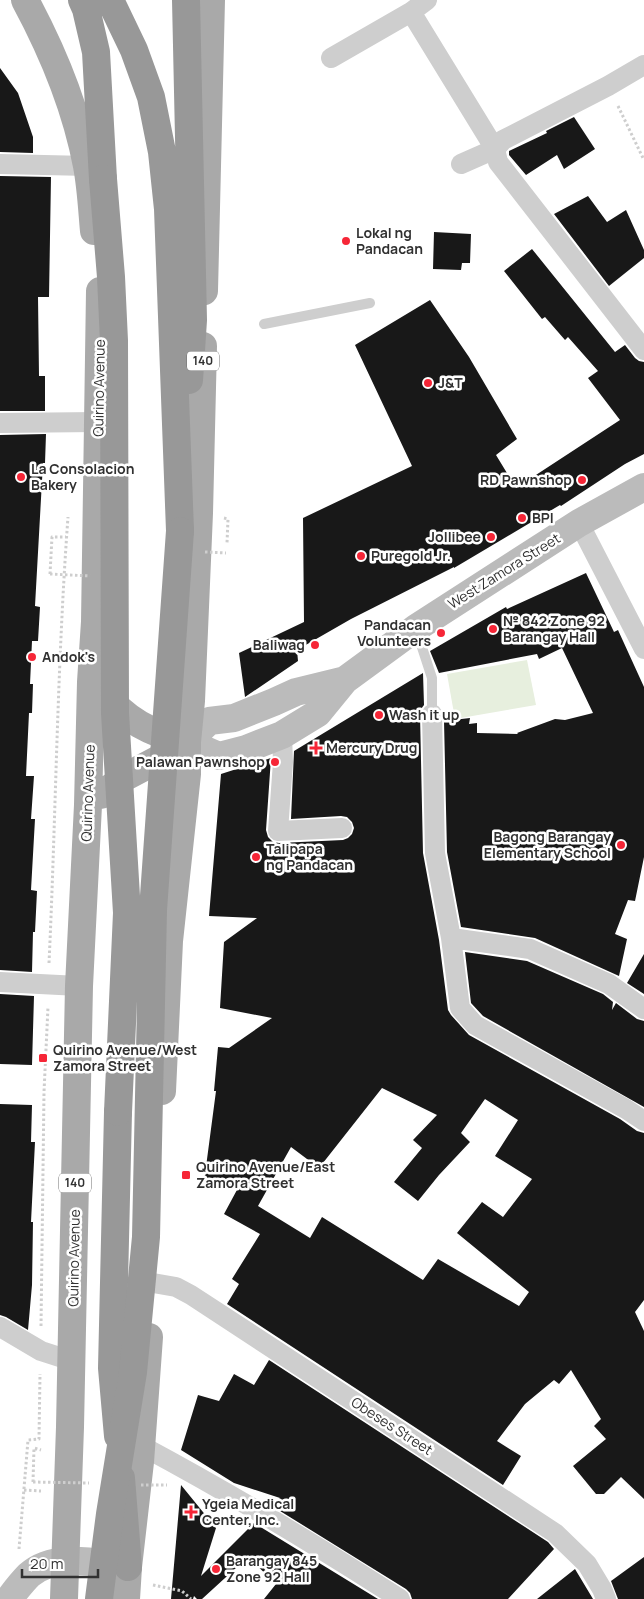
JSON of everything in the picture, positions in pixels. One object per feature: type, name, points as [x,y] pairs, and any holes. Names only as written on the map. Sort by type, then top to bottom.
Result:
[{"type":"highway","points":[[82,0],[86,8],[96,52],[114,341],[115,713],[127,913],[118,1112],[112,1368],[127,1582]]},
{"type":"highway","points":[[110,0],[134,50],[151,97],[162,152],[168,209],[180,531]]},
{"type":"highway","points":[[99,1599],[110,1514],[133,1372],[146,1237],[153,910],[193,320],[186,0]]},
{"type":"main road","name":"Quirino Avenue","points":[[25,0],[46,40],[71,104],[88,166],[100,288],[96,594],[79,986],[72,1361],[64,1599]]},
{"type":"main road","name":"140","points":[[127,1582],[142,1446],[153,1283],[169,941],[186,796],[199,513],[211,0]]},
{"type":"main road","points":[[92,682],[102,690],[110,702],[134,722],[164,737],[187,742]]},
{"type":"main road","points":[[88,805],[125,777],[187,742]]},
{"type":"street","points":[[331,58],[411,12],[427,0]]},
{"type":"street","points":[[411,12],[495,149],[498,162],[644,350]]},
{"type":"street","points":[[462,164],[495,149],[503,140],[608,86],[644,65]]},
{"type":"street","points":[[0,164],[88,166]]},
{"type":"street","points":[[0,423],[98,422]]},
{"type":"street","name":"West Zamora Street","points":[[345,680],[296,692],[234,718],[209,721],[187,742],[219,756],[282,736],[318,713],[345,680],[416,628],[579,523],[644,487]]},
{"type":"street","points":[[579,523],[642,641]]},
{"type":"street","points":[[432,714],[435,853],[460,1008],[475,1025],[626,1109],[644,1121]]},
{"type":"street","points":[[282,736],[283,762],[278,831],[342,828]]},
{"type":"street","points":[[450,938],[530,949],[609,984],[644,1009]]},
{"type":"street","points":[[0,982],[79,986]]},
{"type":"street","name":"Obeses Street","points":[[153,1283],[176,1287],[191,1295],[555,1533],[587,1564],[606,1599]]},
{"type":"street","points":[[0,1327],[41,1351],[72,1361]]},
{"type":"street","points":[[142,1446],[183,1468],[318,1548],[400,1599]]},
{"type":"street","points":[[12,1595],[30,1574],[48,1565],[66,1561],[127,1582]]},
{"type":"lane","points":[[264,324],[370,303]]},
{"type":"lane","points":[[416,628],[432,678],[432,714]]},
{"type":"path","points":[[608,86],[644,160]]},
{"type":"path","points":[[12,1595],[28,1440],[39,1439],[44,1092],[55,829],[56,759],[68,508]]},
{"type":"path","points":[[226,554],[228,518]]},
{"type":"path","points":[[50,574],[52,537],[66,537]]},
{"type":"path","points":[[33,1482],[34,1448],[41,1449],[41,1458]]},
{"type":"path","points":[[24,1490],[41,1491],[41,1475]]},
{"type":"path","points":[[127,1582],[182,1591],[191,1599]]},
{"type":"green space","points":[[527,660],[536,705],[455,719],[447,674]]},
{"type":"building","points":[[0,68],[18,93],[33,137],[33,153],[0,152]]},
{"type":"building","points":[[574,117],[595,149],[564,169],[557,155],[526,175],[509,155],[509,151],[547,133],[546,131]]},
{"type":"building","points":[[0,176],[51,177],[49,297],[38,297],[39,376],[45,376],[45,411],[0,411]]},
{"type":"building","points":[[588,196],[607,222],[626,210],[644,250],[644,258],[609,286],[554,214]]},
{"type":"building","points":[[434,232],[471,234],[470,263],[462,263],[461,270],[433,269]]},
{"type":"building","points":[[532,249],[615,352],[625,345],[635,358],[644,362],[644,454],[625,464],[561,506],[454,568],[351,619],[297,650],[298,661],[245,697],[239,653],[304,622],[303,518],[412,466],[355,345],[430,300],[469,357],[517,439],[496,455],[516,488],[620,420],[588,378],[598,371],[568,337],[565,340],[545,317],[542,319],[504,271]]},
{"type":"building","points":[[46,434],[35,606],[40,607],[38,641],[32,641],[30,684],[33,684],[32,713],[29,713],[26,776],[34,776],[31,819],[35,819],[31,890],[37,891],[32,972],[0,970],[0,435]]},
{"type":"building","points":[[586,573],[614,632],[618,630],[644,687],[644,857],[635,901],[628,900],[615,934],[627,939],[619,976],[535,938],[461,927],[447,852],[444,721],[470,718],[469,724],[477,723],[477,733],[518,734],[555,719],[565,720],[593,713],[562,648],[539,659],[537,654],[439,673],[430,651],[506,607],[507,609]]},
{"type":"building","points":[[423,673],[424,705],[420,714],[423,853],[439,940],[448,1010],[469,1035],[620,1119],[637,1131],[644,1133],[644,1300],[635,1312],[644,1331],[644,1499],[621,1477],[604,1494],[596,1494],[573,1466],[606,1439],[594,1426],[601,1419],[571,1370],[559,1384],[554,1380],[525,1404],[497,1441],[521,1456],[503,1485],[227,1304],[239,1284],[232,1279],[260,1234],[224,1214],[238,1188],[204,1182],[216,1091],[214,1091],[218,1047],[229,1048],[272,1018],[220,1008],[224,942],[257,918],[209,916],[221,774],[271,758],[266,830],[268,837],[273,842],[343,840],[348,838],[354,828],[352,822],[347,817],[291,819],[294,751]],"holes":[[[382,1088],[437,1115],[413,1140],[422,1148],[394,1182],[418,1201],[470,1142],[461,1133],[485,1099],[518,1120],[495,1156],[532,1179],[503,1217],[482,1202],[457,1233],[529,1292],[519,1306],[438,1259],[423,1280],[322,1217],[310,1238],[258,1206],[291,1147],[319,1168]]]},
{"type":"building","points":[[465,952],[527,961],[603,994],[613,1002],[612,1010],[616,1003],[637,1019],[644,1021],[644,1107],[483,1016],[471,1003]]},
{"type":"building","points":[[644,954],[644,994],[627,983]]},
{"type":"building","points":[[0,994],[34,996],[32,1065],[0,1064]]},
{"type":"building","points":[[0,1104],[32,1105],[31,1142],[35,1142],[31,1222],[33,1222],[32,1285],[28,1330],[0,1315]]},
{"type":"building","points":[[269,1360],[548,1542],[554,1549],[508,1599],[412,1599],[406,1589],[272,1506],[280,1498],[234,1483],[181,1450],[198,1395],[219,1401],[234,1374],[254,1385]]},
{"type":"building","points":[[181,1485],[216,1528],[201,1576],[254,1523],[378,1599],[264,1599],[276,1584],[248,1557],[202,1599],[197,1599],[194,1596],[193,1599],[171,1599]]},
{"type":"building","points":[[644,1557],[644,1599],[618,1599],[611,1581]]},
{"type":"building","points":[[575,1569],[593,1599],[537,1599]]},
{"type":"place","name":"Lokal ng Pandacan","points":[[346,241]]},
{"type":"place","name":"J&T","points":[[428,383]]},
{"type":"place","name":"La Consolacion Bakery","points":[[21,477]]},
{"type":"place","name":"RD Pawnshop","points":[[582,480]]},
{"type":"place","name":"BPI","points":[[522,518]]},
{"type":"place","name":"Jollibee","points":[[491,537]]},
{"type":"place","name":"Puregold Jr.","points":[[361,556]]},
{"type":"place","name":"№ 842 Zone 92 Barangay Hall","points":[[493,629]]},
{"type":"place","name":"Pandacan Volunteers","points":[[441,633]]},
{"type":"place","name":"Baliwag","points":[[315,645]]},
{"type":"place","name":"Andok's","points":[[32,657]]},
{"type":"place","name":"Wash it up","points":[[379,715]]},
{"type":"place","name":"Mercury Drug","points":[[316,748]]},
{"type":"place","name":"Palawan Pawnshop","points":[[275,762]]},
{"type":"place","name":"Bagong Barangay Elementary School","points":[[621,845]]},
{"type":"place","name":"Talipapa ng Pandacan","points":[[256,857]]},
{"type":"place","name":"Quirino Avenue/West Zamora Street","points":[[43,1058]]},
{"type":"place","name":"Quirino Avenue/East Zamora Street","points":[[186,1175]]},
{"type":"place","name":"Ygeia Medical Center, Inc.","points":[[191,1512]]},
{"type":"place","name":"Barangay 845 Zone 92 Hall","points":[[216,1569]]}]
